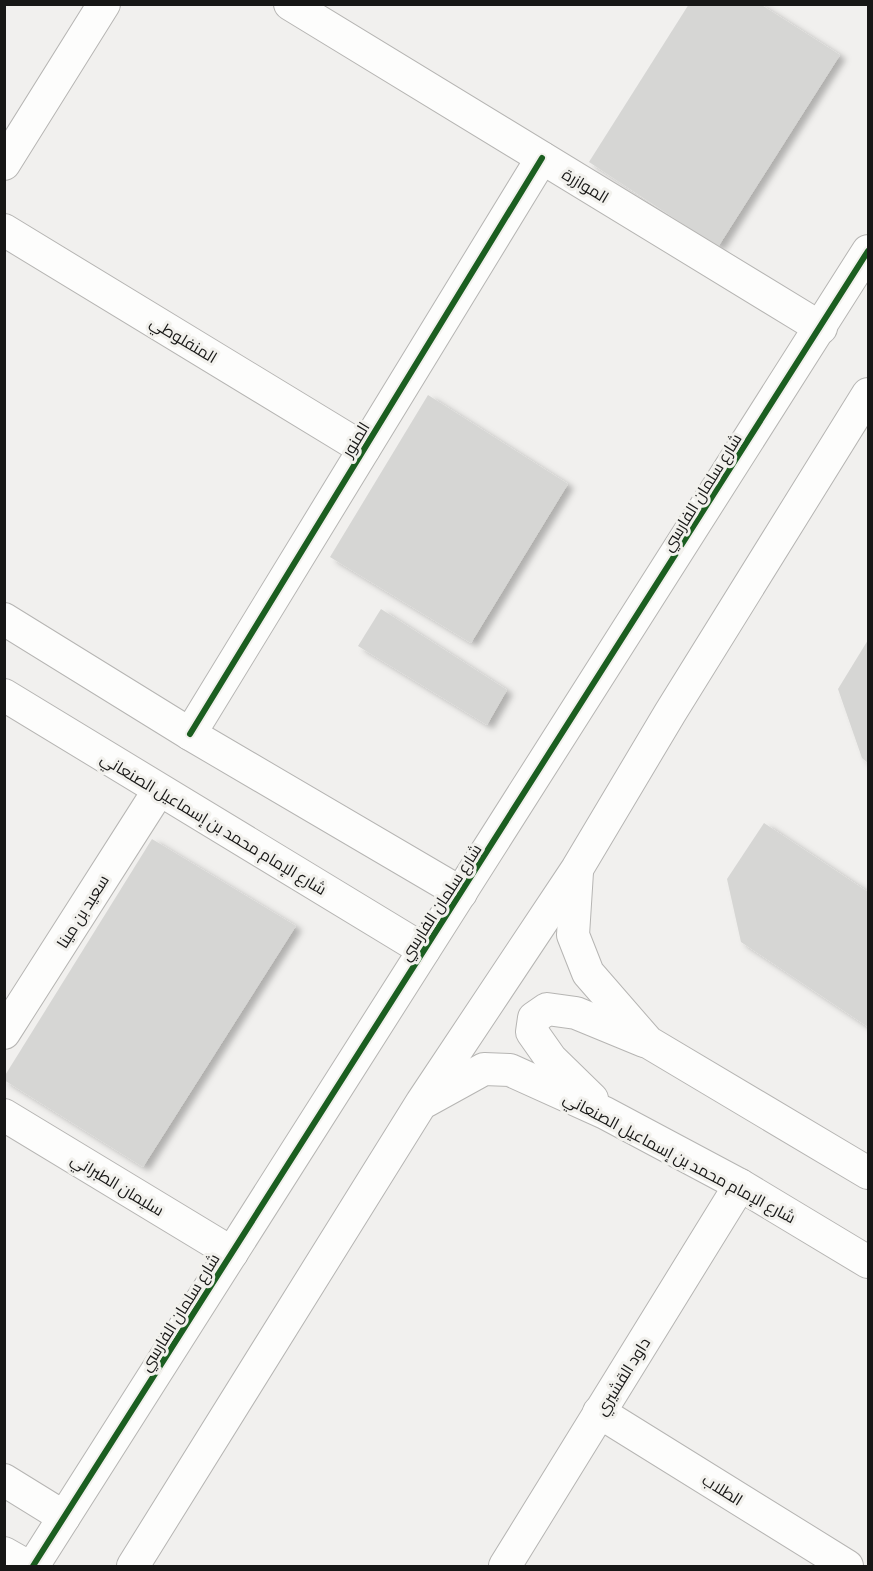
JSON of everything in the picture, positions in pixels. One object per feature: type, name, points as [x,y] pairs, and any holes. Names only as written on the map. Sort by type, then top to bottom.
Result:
[{"type":"street","points":[[4,164],[104,4]]},
{"type":"street","name":"الموازرة","points":[[290,4],[821,327]]},
{"type":"street","name":"المنور","points":[[190,734],[542,158]]},
{"type":"street","name":"المنفلوطي","points":[[4,230],[364,449]]},
{"type":"street","name":"شارع سلمان الفارسي","points":[[33,1566],[868,251]]},
{"type":"street","points":[[133,1566],[422,1102],[577,869],[670,713],[868,394]]},
{"type":"street","points":[[4,619],[190,734],[461,893]]},
{"type":"street","name":"شارع الإمام محمد بن إسماعيل الصنعاني","points":[[4,695],[424,950]]},
{"type":"street","name":"سعيد بن مينا","points":[[4,1033],[159,790]]},
{"type":"street","points":[[577,869],[573,935],[588,973],[648,1042]]},
{"type":"street","points":[[605,1113],[551,1059],[532,1032],[534,1018],[547,1009],[576,1013],[648,1042],[868,1173]]},
{"type":"street","name":"شارع الإمام محمد بن إسماعيل الصنعاني","points":[[422,1102],[484,1069],[510,1070],[605,1113],[740,1185],[868,1262]]},
{"type":"street","name":"سليمان الطبراني","points":[[4,1115],[232,1253]]},
{"type":"street","name":"داود القشيري","points":[[505,1566],[740,1185]]},
{"type":"street","name":"الطلاب","points":[[599,1412],[847,1566]]},
{"type":"street","points":[[4,1480],[64,1517]]},
{"type":"street","points":[[4,1553],[27,1566]]},
{"type":"building","points":[[689,4],[760,4],[840,55],[718,247],[589,162]]},
{"type":"building","points":[[428,395],[568,484],[471,643],[330,557]]},
{"type":"building","points":[[381,609],[507,690],[487,725],[358,646]]},
{"type":"building","points":[[868,640],[868,763],[862,758],[838,689]]},
{"type":"building","points":[[764,823],[868,892],[868,1027],[741,942],[727,879]]},
{"type":"building","points":[[152,839],[296,926],[143,1167],[4,1080],[4,1077]]},
{"type":"cycle path","points":[[190,734],[542,158]]},
{"type":"cycle path","points":[[33,1566],[868,251]]}]
